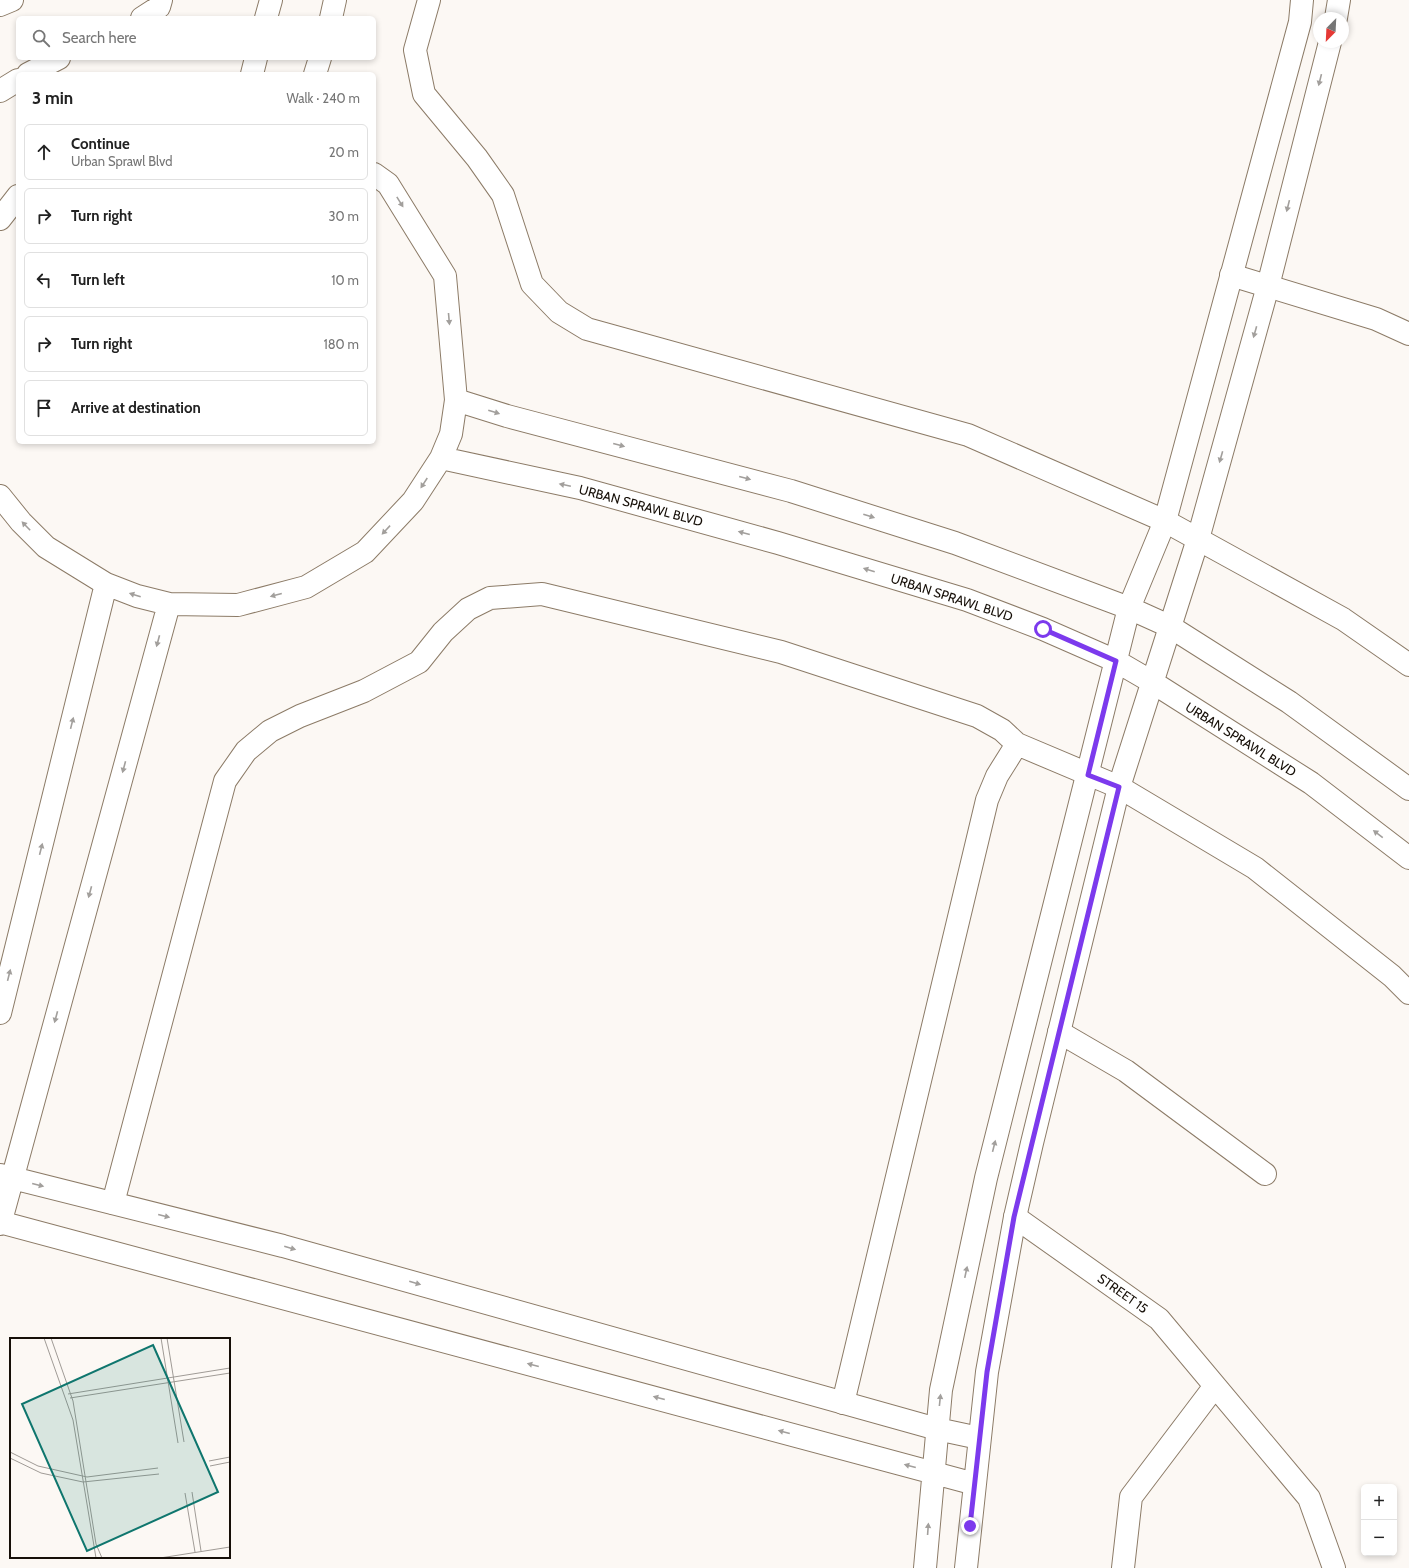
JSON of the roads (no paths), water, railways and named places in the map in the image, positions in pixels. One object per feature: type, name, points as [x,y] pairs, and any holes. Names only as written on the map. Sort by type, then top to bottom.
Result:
[{"type":"street","points":[[0,5],[12,0]]},
{"type":"street","points":[[145,16],[159,6],[161,0]]},
{"type":"street","points":[[267,16],[271,0]]},
{"type":"street","points":[[331,16],[336,0]]},
{"type":"street","points":[[429,0],[415,50],[424,94],[477,158],[503,195],[532,284],[558,312],[587,329],[968,435],[1164,522],[1198,539],[1343,619],[1409,664]]},
{"type":"street","points":[[925,1568],[941,1390],[986,1178],[1129,608],[1164,522],[1300,22],[1302,0]]},
{"type":"street","points":[[1337,12],[1339,0]]},
{"type":"street","points":[[966,1568],[987,1372],[1014,1217],[1119,787],[1169,626],[1198,539],[1268,286],[1328,48]]},
{"type":"street","points":[[32,72],[55,60]]},
{"type":"street","points":[[252,72],[256,60]]},
{"type":"street","points":[[316,72],[319,60]]},
{"type":"street","points":[[0,91],[16,81]]},
{"type":"street","points":[[0,496],[21,522],[46,547],[106,584],[136,596],[169,604],[238,605],[306,587],[365,552],[413,501],[441,458],[451,434],[456,400],[445,276],[388,184],[376,175]]},
{"type":"street","points":[[0,219],[16,199]]},
{"type":"street","points":[[1232,275],[1376,319],[1409,334]]},
{"type":"street","points":[[456,400],[507,416],[791,491],[955,543],[1129,608],[1169,626],[1289,702],[1409,789]]},
{"type":"street","name":"URBAN SPRAWL BLVD","points":[[441,458],[580,488],[778,543],[967,600],[1043,629],[1116,661],[1152,682],[1311,784],[1409,858]]},
{"type":"street","points":[[0,1013],[106,584]]},
{"type":"street","points":[[113,1203],[225,780],[246,751],[270,731],[300,716],[364,691],[419,662],[448,627],[468,609],[490,598],[542,594],[781,652],[977,716],[1002,730],[1017,744],[1119,787],[1255,868],[1392,976],[1409,993]]},
{"type":"street","points":[[169,604],[6,1177],[0,1223],[975,1484]]},
{"type":"street","points":[[843,1403],[988,800],[997,776],[1017,744]]},
{"type":"street","points":[[1059,1032],[1126,1071],[1265,1174]]},
{"type":"street","points":[[6,1177],[283,1246],[937,1429],[979,1438]]},
{"type":"street","name":"STREET 15","points":[[1014,1217],[1159,1318],[1308,1498],[1334,1568]]},
{"type":"street","points":[[1123,1568],[1130,1497],[1215,1386]]}]
